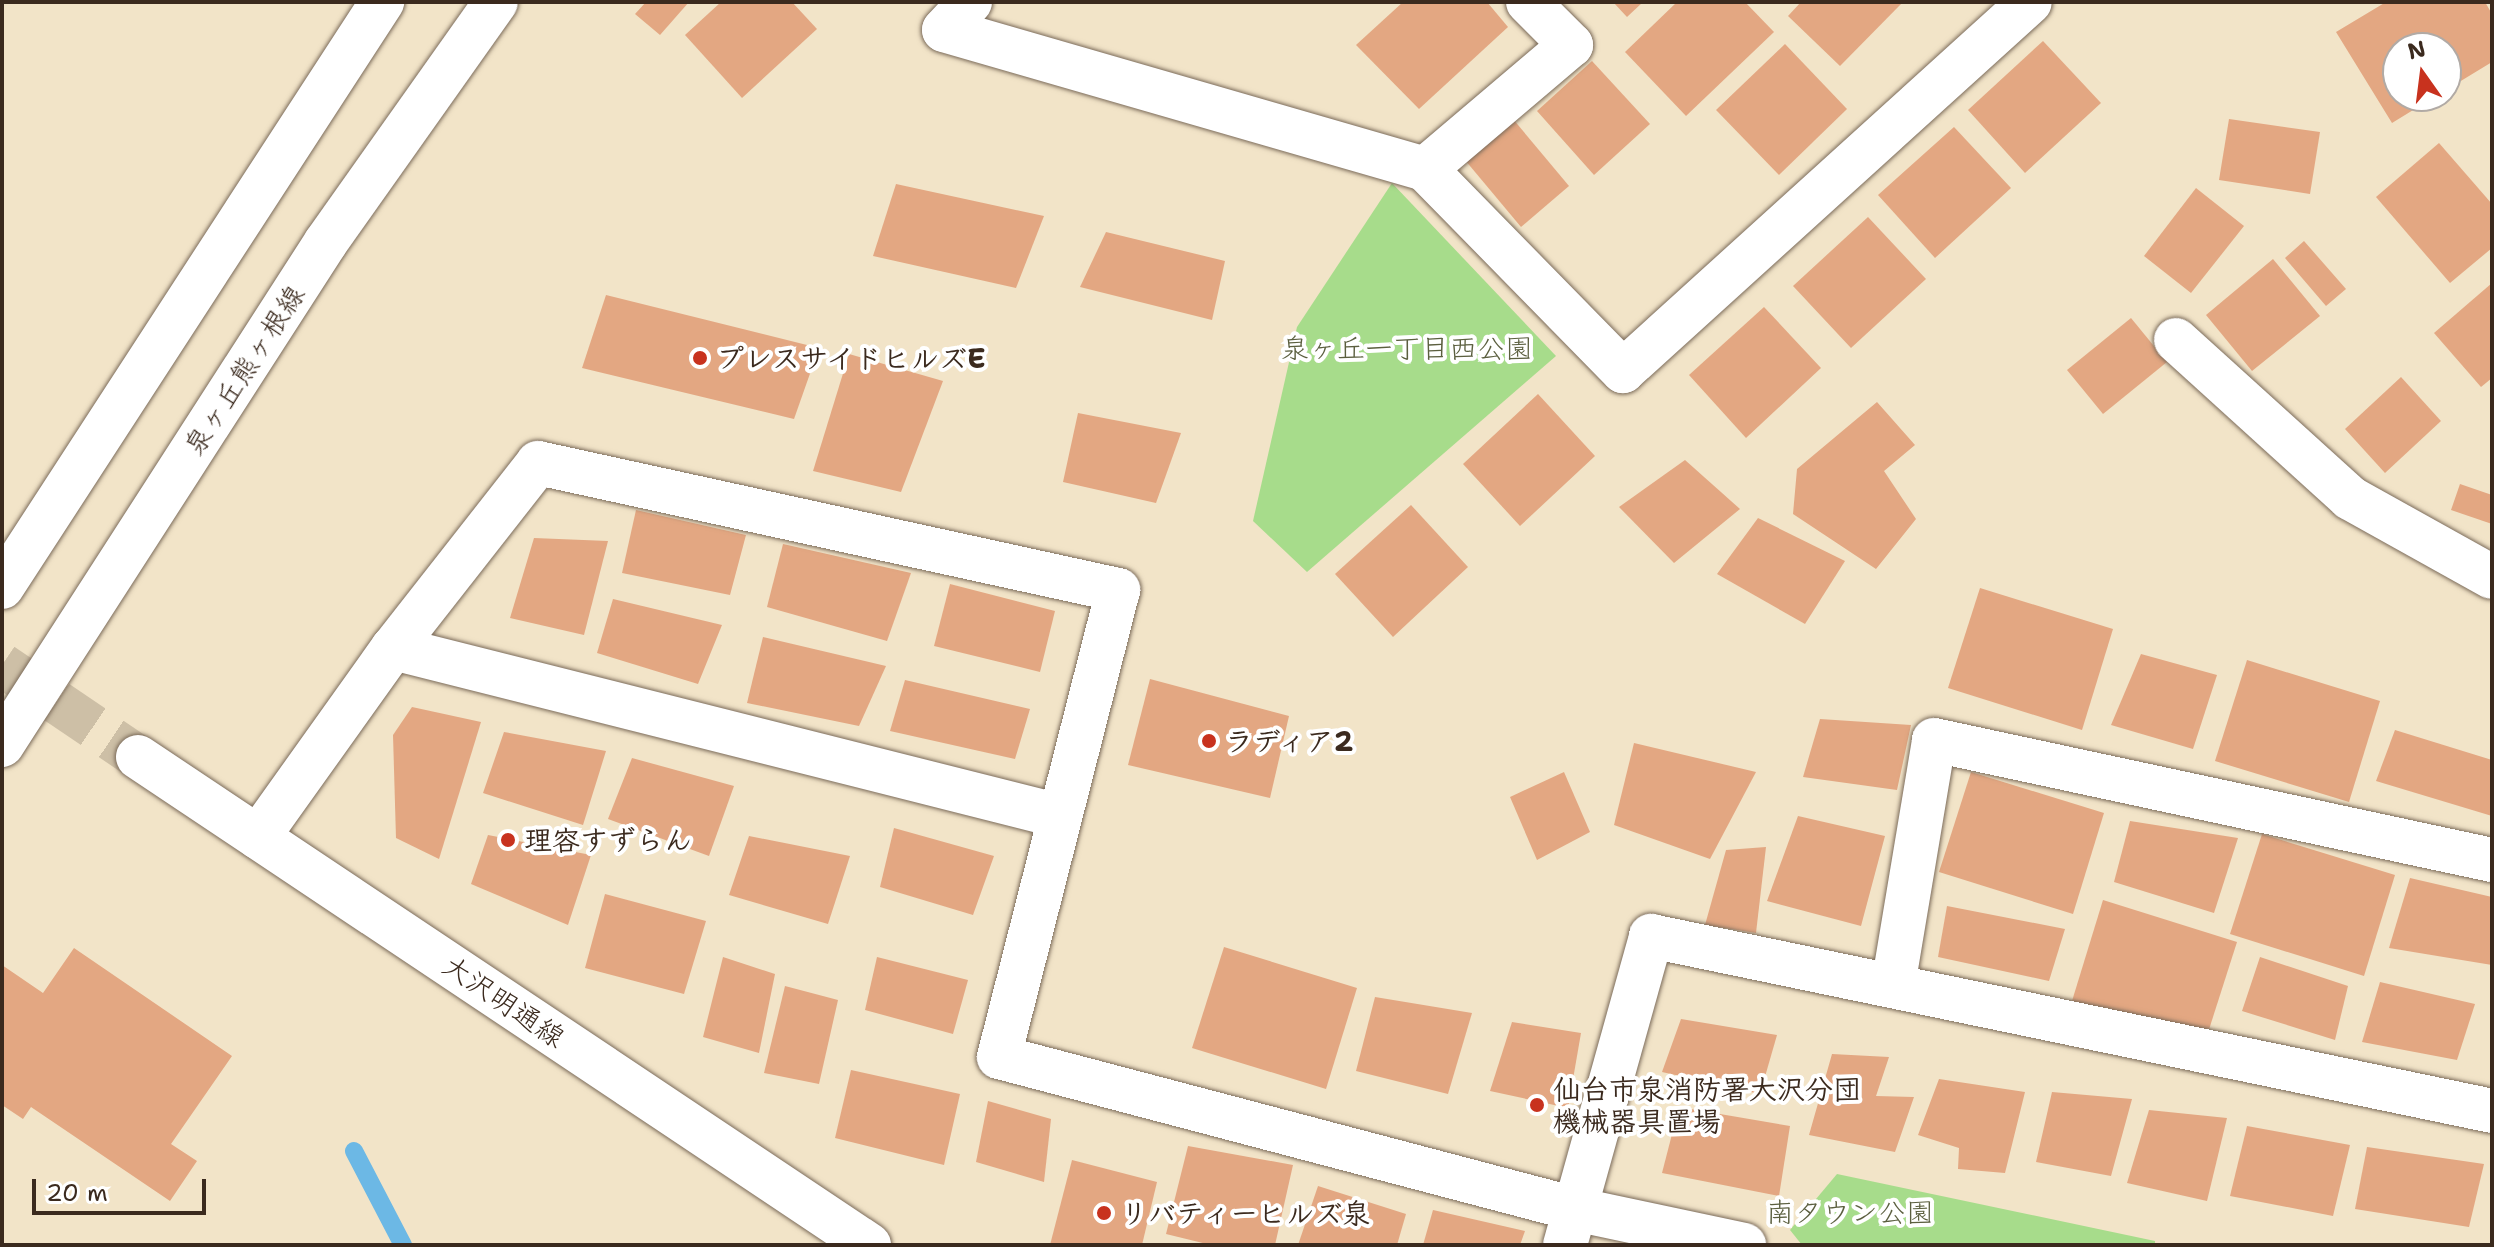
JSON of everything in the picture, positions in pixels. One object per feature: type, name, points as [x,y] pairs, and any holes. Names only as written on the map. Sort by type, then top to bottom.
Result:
[{"type":"street","points":[[2,587],[382,2]]},
{"type":"street","name":"泉ヶ丘熊ヶ根線","points":[[2,745],[326,242],[496,2]]},
{"type":"street","points":[[970,2],[944,30],[1425,169],[1623,371],[2025,3]]},
{"type":"street","points":[[1425,169],[1571,45],[1528,2]]},
{"type":"street","points":[[2176,340],[2350,498],[2492,577]]},
{"type":"street","points":[[258,837],[393,648],[538,463],[1118,590],[999,1057],[1570,1227],[1744,1245]]},
{"type":"street","points":[[393,648],[1060,816]]},
{"type":"street","points":[[1893,986],[1934,740],[2492,860]]},
{"type":"street","name":"大沢明通線","points":[[138,757],[869,1245]]},
{"type":"street","points":[[1570,1227],[1651,936],[2492,1111]]},
{"type":"green space","name":"泉ヶ丘一丁目西公園","points":[[1392,183],[1556,356],[1307,572],[1253,521],[1297,327]]},
{"type":"green space","name":"南タウン公園","points":[[1837,1174],[2155,1241],[2155,1245],[1802,1245],[1790,1230]]},
{"type":"building","points":[[646,2],[689,2],[660,35],[635,14]]},
{"type":"building","points":[[721,2],[792,2],[817,29],[742,98],[685,35]]},
{"type":"building","points":[[1403,2],[1487,2],[1508,27],[1419,109],[1356,45]]},
{"type":"building","points":[[1613,2],[1643,2],[1627,17]]},
{"type":"building","points":[[1677,2],[1745,2],[1774,32],[1686,116],[1625,52]]},
{"type":"building","points":[[1801,2],[1903,2],[1840,66],[1788,16]]},
{"type":"building","points":[[2386,2],[2485,2],[2492,14],[2492,62],[2462,80],[2462,32],[2382,32],[2382,107],[2336,32]]},
{"type":"building","points":[[2043,41],[2101,103],[2025,173],[1968,110]]},
{"type":"building","points":[[1785,44],[1847,109],[1779,175],[1716,110]]},
{"type":"building","points":[[1592,61],[1650,124],[1594,175],[1537,111]]},
{"type":"building","points":[[2385,112],[2410,112],[2392,123]]},
{"type":"building","points":[[1513,119],[1569,186],[1521,227],[1465,160]]},
{"type":"building","points":[[2229,119],[2320,132],[2310,194],[2219,180]]},
{"type":"building","points":[[1954,127],[2011,188],[1935,258],[1878,195]]},
{"type":"building","points":[[2439,143],[2492,204],[2492,248],[2450,283],[2376,197]]},
{"type":"building","points":[[896,184],[1044,216],[1016,288],[873,256]]},
{"type":"building","points":[[2196,188],[2244,226],[2191,293],[2144,256]]},
{"type":"building","points":[[1868,217],[1926,279],[1851,348],[1793,286]]},
{"type":"building","points":[[1106,232],[1225,261],[1212,320],[1080,287]]},
{"type":"building","points":[[2304,241],[2346,289],[2326,306],[2285,258]]},
{"type":"building","points":[[2273,259],[2320,316],[2252,371],[2206,315]]},
{"type":"building","points":[[2492,283],[2492,378],[2481,387],[2434,333]]},
{"type":"building","name":"プレスサイドヒルズE","points":[[606,295],[819,348],[794,419],[582,368]]},
{"type":"building","points":[[1764,307],[1821,368],[1746,438],[1689,375]]},
{"type":"building","points":[[2131,318],[2167,362],[2103,414],[2067,370]]},
{"type":"building","points":[[849,354],[943,381],[901,492],[813,471]]},
{"type":"building","points":[[2401,377],[2441,421],[2385,473],[2345,429]]},
{"type":"building","points":[[1538,394],[1595,456],[1520,526],[1463,464]]},
{"type":"building","points":[[1877,402],[1915,445],[1884,471],[1916,519],[1876,569],[1793,514],[1797,469]]},
{"type":"building","points":[[1078,413],[1181,433],[1156,503],[1063,482]]},
{"type":"building","points":[[1685,460],[1740,509],[1674,563],[1619,507]]},
{"type":"building","points":[[2460,484],[2492,495],[2492,524],[2451,510]]},
{"type":"building","points":[[1411,505],[1468,567],[1393,637],[1335,574]]},
{"type":"building","points":[[636,510],[746,535],[730,595],[622,573]]},
{"type":"building","points":[[1758,518],[1845,561],[1805,624],[1717,574]]},
{"type":"building","points":[[534,538],[608,541],[584,635],[510,618]]},
{"type":"building","points":[[783,544],[911,573],[887,641],[767,607]]},
{"type":"building","points":[[950,584],[1055,611],[1040,672],[934,646]]},
{"type":"building","points":[[1980,588],[2113,629],[2082,730],[1948,688]]},
{"type":"building","points":[[613,599],[722,625],[698,684],[597,653]]},
{"type":"building","points":[[763,637],[886,666],[859,726],[747,703]]},
{"type":"building","points":[[2141,654],[2217,675],[2193,749],[2111,725]]},
{"type":"building","points":[[2247,660],[2380,701],[2349,802],[2215,761]]},
{"type":"building","name":"ラディア2","points":[[1150,679],[1289,716],[1270,798],[1128,765]]},
{"type":"building","points":[[905,680],[1030,709],[1015,759],[890,731]]},
{"type":"building","points":[[412,707],[481,722],[439,859],[396,838],[393,735]]},
{"type":"building","points":[[1820,719],[1911,725],[1897,790],[1803,777]]},
{"type":"building","points":[[2395,730],[2492,760],[2492,816],[2376,781]]},
{"type":"building","points":[[504,732],[606,751],[583,825],[483,793]]},
{"type":"building","points":[[1634,743],[1756,772],[1710,859],[1614,825]]},
{"type":"building","points":[[632,758],[734,786],[709,856],[608,819]]},
{"type":"building","points":[[1564,772],[1590,832],[1537,860],[1510,797]]},
{"type":"building","points":[[1971,772],[2104,813],[2073,914],[1939,872]]},
{"type":"building","points":[[1798,816],[1885,836],[1861,926],[1767,901]]},
{"type":"building","points":[[2130,821],[2238,838],[2214,913],[2114,882]]},
{"type":"building","points":[[894,828],[994,856],[973,915],[880,887]]},
{"type":"building","points":[[2262,834],[2395,875],[2364,976],[2230,934]]},
{"type":"building","points":[[488,835],[591,855],[568,925],[471,884]]},
{"type":"building","points":[[749,836],[850,856],[828,924],[729,895]]},
{"type":"building","points":[[1766,847],[1756,933],[1705,925],[1726,850]]},
{"type":"building","points":[[2410,878],[2492,897],[2492,965],[2389,948]]},
{"type":"building","points":[[605,894],[706,921],[684,994],[585,968]]},
{"type":"building","points":[[2103,900],[2237,942],[2205,1042],[2072,1001]]},
{"type":"building","points":[[1947,906],[2065,929],[2049,981],[1938,957]]},
{"type":"building","points":[[1224,947],[1357,988],[1326,1089],[1192,1048]]},
{"type":"building","points":[[74,948],[232,1056],[171,1144],[197,1161],[170,1201],[31,1107],[23,1119],[2,1105],[2,965],[43,993]]},
{"type":"building","points":[[723,957],[775,974],[759,1053],[703,1037]]},
{"type":"building","points":[[877,957],[968,980],[953,1034],[865,1010]]},
{"type":"building","points":[[2260,957],[2348,986],[2335,1040],[2242,1011]]},
{"type":"building","points":[[2380,982],[2475,1004],[2457,1060],[2362,1042]]},
{"type":"building","points":[[785,986],[838,1000],[819,1084],[764,1073]]},
{"type":"building","points":[[1375,997],[1472,1013],[1448,1094],[1356,1071]]},
{"type":"building","points":[[1681,1019],[1777,1035],[1760,1094],[1662,1072]]},
{"type":"building","points":[[1512,1022],[1581,1033],[1568,1108],[1490,1091]]},
{"type":"building","points":[[1832,1054],[1889,1057],[1876,1096],[1914,1097],[1895,1152],[1809,1135]]},
{"type":"building","points":[[851,1070],[960,1094],[944,1165],[835,1138]]},
{"type":"building","points":[[1939,1079],[2025,1092],[2005,1173],[1958,1169],[1959,1148],[1918,1135]]},
{"type":"building","points":[[2052,1092],[2132,1099],[2111,1176],[2036,1162]]},
{"type":"building","points":[[988,1101],[1051,1119],[1044,1182],[976,1162]]},
{"type":"building","points":[[1679,1107],[1790,1126],[1779,1196],[1662,1173]]},
{"type":"building","points":[[2149,1110],[2227,1118],[2207,1201],[2127,1183]]},
{"type":"building","points":[[2247,1126],[2350,1145],[2333,1216],[2230,1196]]},
{"type":"building","points":[[1188,1146],[1293,1165],[1275,1245],[1211,1245],[1166,1234]]},
{"type":"building","points":[[2367,1147],[2484,1164],[2469,1227],[2355,1209]]},
{"type":"building","name":"リバティーヒルズ泉","points":[[1072,1160],[1157,1182],[1142,1245],[1050,1245]]},
{"type":"building","points":[[1318,1186],[1406,1214],[1397,1245],[1298,1245]]},
{"type":"building","points":[[1433,1210],[1525,1231],[1520,1245],[1423,1245]]},
{"type":"waterway","points":[[354,1151],[403,1245]]},
{"type":"tunnel","points":[[2,665],[138,757]]},
{"type":"place","name":"プレスサイドヒルズE","points":[[700,358]]},
{"type":"place","name":"ラディア2","points":[[1209,741]]},
{"type":"place","name":"理容すずらん","points":[[508,840]]},
{"type":"place","name":"仙台市泉消防署大沢分団 機械器具置場","points":[[1537,1105]]},
{"type":"place","name":"リバティーヒルズ泉","points":[[1104,1213]]}]
